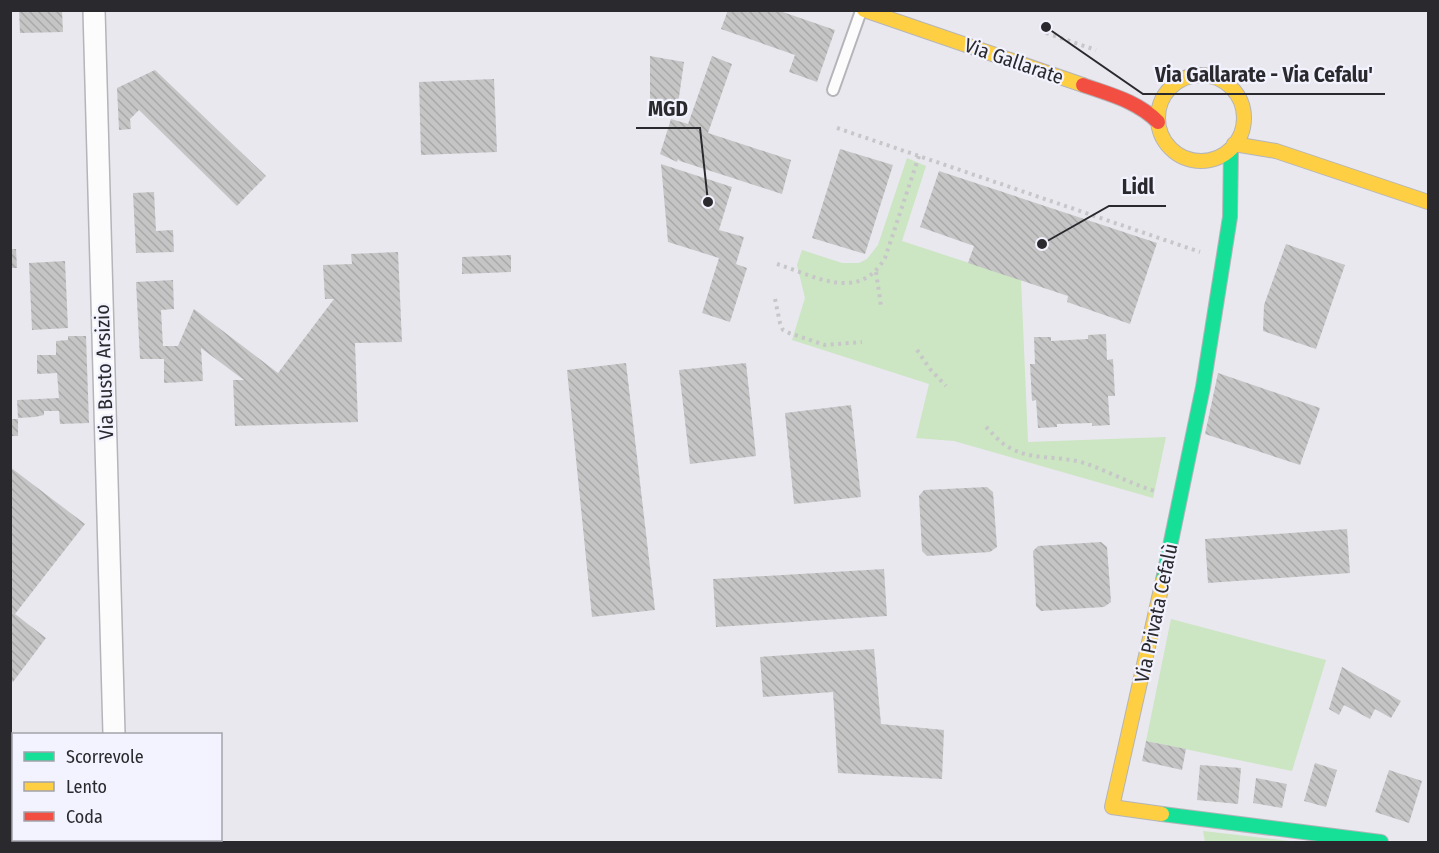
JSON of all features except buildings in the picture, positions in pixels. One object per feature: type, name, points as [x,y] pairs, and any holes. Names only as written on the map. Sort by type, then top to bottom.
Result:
[{"type":"street","name":"Via Busto Arsizio","points":[[94,10],[114,733]]},
{"type":"street","name":"Via Gallarate","points":[[863,10],[1129,100],[1146,110],[1158,122],[1169,146],[1186,158],[1207,161],[1222,156],[1232,147]]},
{"type":"street","points":[[1158,122],[1161,92],[1189,77],[1205,75],[1215,77],[1225,82],[1236,93],[1249,122],[1232,147]]},
{"type":"street","points":[[1232,147],[1276,151],[1428,202]]},
{"type":"street","name":"Via Privata Cefalù","points":[[1232,147],[1230,217],[1203,387],[1112,807],[1381,843]]},
{"type":"lane","name":"Via Gallarate","points":[[833,90],[863,10]]},
{"type":"path","points":[[1046,33],[1096,50]]},
{"type":"path","points":[[837,128],[1210,255]]},
{"type":"path","points":[[777,264],[846,285],[857,283],[876,272],[885,258],[919,156]]},
{"type":"path","points":[[876,272],[881,306]]},
{"type":"path","points":[[775,300],[780,323],[783,330],[789,333],[825,345],[862,342]]},
{"type":"path","points":[[917,350],[946,386]]},
{"type":"path","points":[[986,427],[1003,444],[1023,454],[1086,463],[1126,481],[1180,498]]},
{"type":"green space","points":[[907,158],[926,166],[902,241],[1021,280],[1028,442],[1166,437],[1153,498],[954,441],[916,438],[929,384],[792,340],[805,298],[797,265],[802,250],[842,263],[859,263],[867,259],[878,245]]},
{"type":"green space","points":[[1171,619],[1326,660],[1292,771],[1146,741]]},
{"type":"green space","points":[[1203,831],[1299,842],[1205,842]]},
{"type":"traffic: fast","points":[[1163,580],[1203,387],[1230,217],[1231,149]]},
{"type":"traffic: fast","points":[[1162,814],[1381,842]]},
{"type":"traffic: slow","points":[[864,10],[1083,85]]},
{"type":"traffic: slow","points":[[1201,75],[1225,82],[1237,94],[1244,118],[1237,142],[1225,154],[1201,161],[1177,154],[1165,142],[1158,118],[1165,94],[1177,82],[1201,75]]},
{"type":"traffic: slow","points":[[1234,144],[1276,151],[1428,202]]},
{"type":"traffic: slow","points":[[1162,814],[1112,807],[1163,580]]},
{"type":"traffic: jam","points":[[1083,85],[1132,104],[1158,122]]},
{"type":"place","name":"Via Gallarate - Via Cefalu'","points":[[1046,27]]},
{"type":"place","name":"MGD","points":[[708,202]]},
{"type":"place","name":"Lidl","points":[[1042,244]]}]
